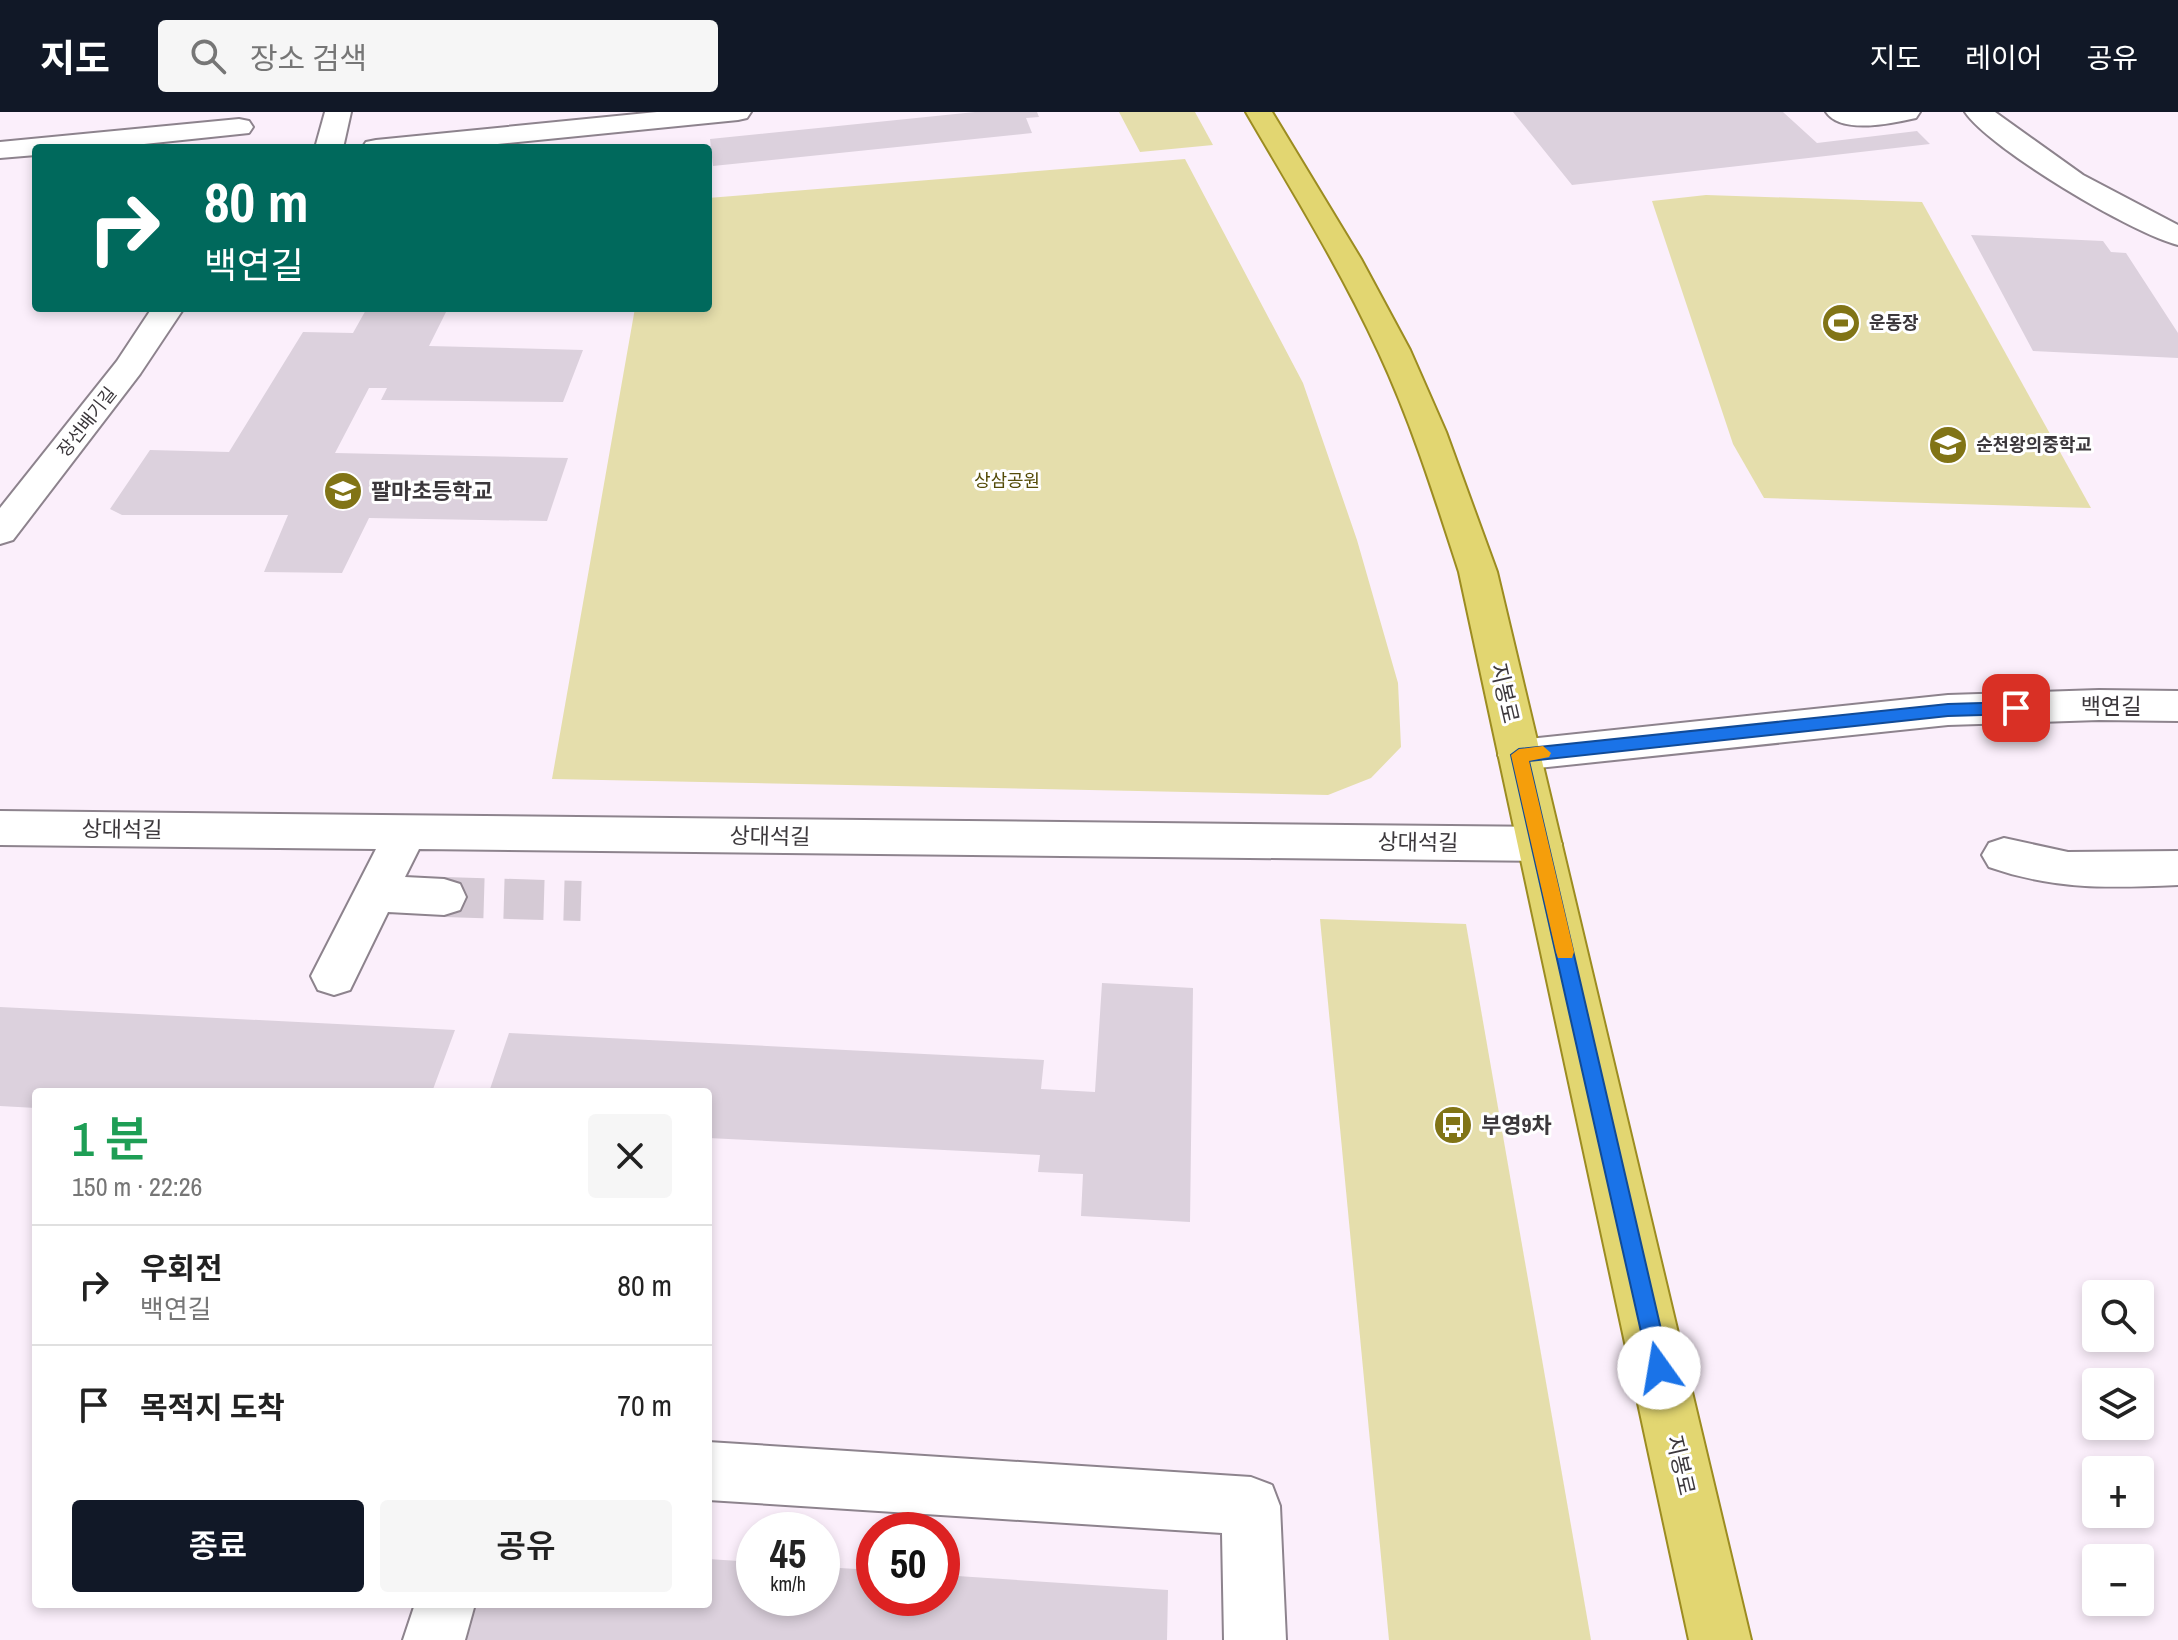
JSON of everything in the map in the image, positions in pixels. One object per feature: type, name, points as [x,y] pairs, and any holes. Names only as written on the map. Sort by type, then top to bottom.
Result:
[{"type":"main road","name":"지봉로","points":[[1259,112],[1366,294],[1396,352],[1429,433],[1478,572],[1720,1640]]},
{"type":"street","points":[[330,144],[338,112]]},
{"type":"street","points":[[416,144],[738,112]]},
{"type":"street","points":[[1839,112],[1852,117],[1907,112]]},
{"type":"street","points":[[1978,112],[2037,157],[2092,192],[2178,236]]},
{"type":"street","points":[[4,144],[239,129]]},
{"type":"street","name":"장선배기길","points":[[0,532],[129,367],[165,312]]},
{"type":"street","name":"백연길","points":[[1519,755],[1948,710],[2178,706]]},
{"type":"street","name":"상대석길","points":[[0,828],[1540,844]]},
{"type":"street","points":[[334,976],[406,832]]},
{"type":"street","points":[[2004,855],[2028,865],[2085,871],[2178,868]]},
{"type":"street","points":[[375,894],[444,897]]},
{"type":"street","points":[[712,1471],[1251,1506],[1255,1640]]},
{"type":"street","points":[[434,1640],[444,1608]]},
{"type":"green space","points":[[1119,112],[1195,112],[1213,145],[1140,152]]},
{"type":"green space","name":"상삼공원","points":[[1185,159],[1303,383],[1357,540],[1398,683],[1401,747],[1371,778],[1328,795],[552,779],[634,312],[712,312],[712,198]]},
{"type":"green space","name":"운동장","points":[[1706,195],[1922,202],[2091,508],[1764,498],[1733,444],[1652,201]]},
{"type":"green space","points":[[1320,919],[1466,924],[1591,1640],[1389,1640]]},
{"type":"building","points":[[975,112],[1037,112],[1039,117],[1026,118],[1032,133],[713,166],[710,139]]},
{"type":"building","points":[[1513,112],[1783,112],[1817,143],[1917,131],[1930,144],[1572,185]]},
{"type":"building","points":[[1971,235],[2103,241],[2111,252],[2126,253],[2178,333],[2178,358],[2033,351]]},
{"type":"building","points":[[365,312],[446,312],[429,346],[583,350],[563,402],[381,400],[387,388],[369,388],[335,453],[568,458],[547,521],[369,518],[342,573],[264,572],[288,515],[122,515],[110,509],[150,450],[229,452],[303,332],[353,333]]},
{"type":"building","points":[[1102,983],[1193,988],[1190,1222],[1081,1216],[1083,1174],[1038,1172],[1040,1155],[712,1138],[712,1088],[490,1088],[509,1033],[1044,1060],[1041,1089],[1095,1092]]},
{"type":"building","points":[[0,1007],[455,1030],[433,1088],[32,1088],[32,1108],[0,1106]]},
{"type":"building","points":[[712,1559],[736,1561],[736,1616],[840,1616],[840,1568],[856,1569],[856,1616],[960,1616],[960,1576],[1168,1590],[1167,1640],[452,1640],[462,1608],[712,1608]]},
{"type":"tunnel","points":[[444,897],[581,901]]},
{"type":"slow traffic","points":[[1543,753],[1519,755],[1565,952]]},
{"type":"place","name":"운동장","points":[[1841,323]]},
{"type":"place","name":"순천왕의중학교","points":[[1948,445]]},
{"type":"place","name":"팔마초등학교","points":[[343,491]]},
{"type":"place","name":"부영9차","points":[[1453,1125]]},
{"type":"route","points":[[1659,1368],[1519,755],[1948,710],[2016,708]]}]
